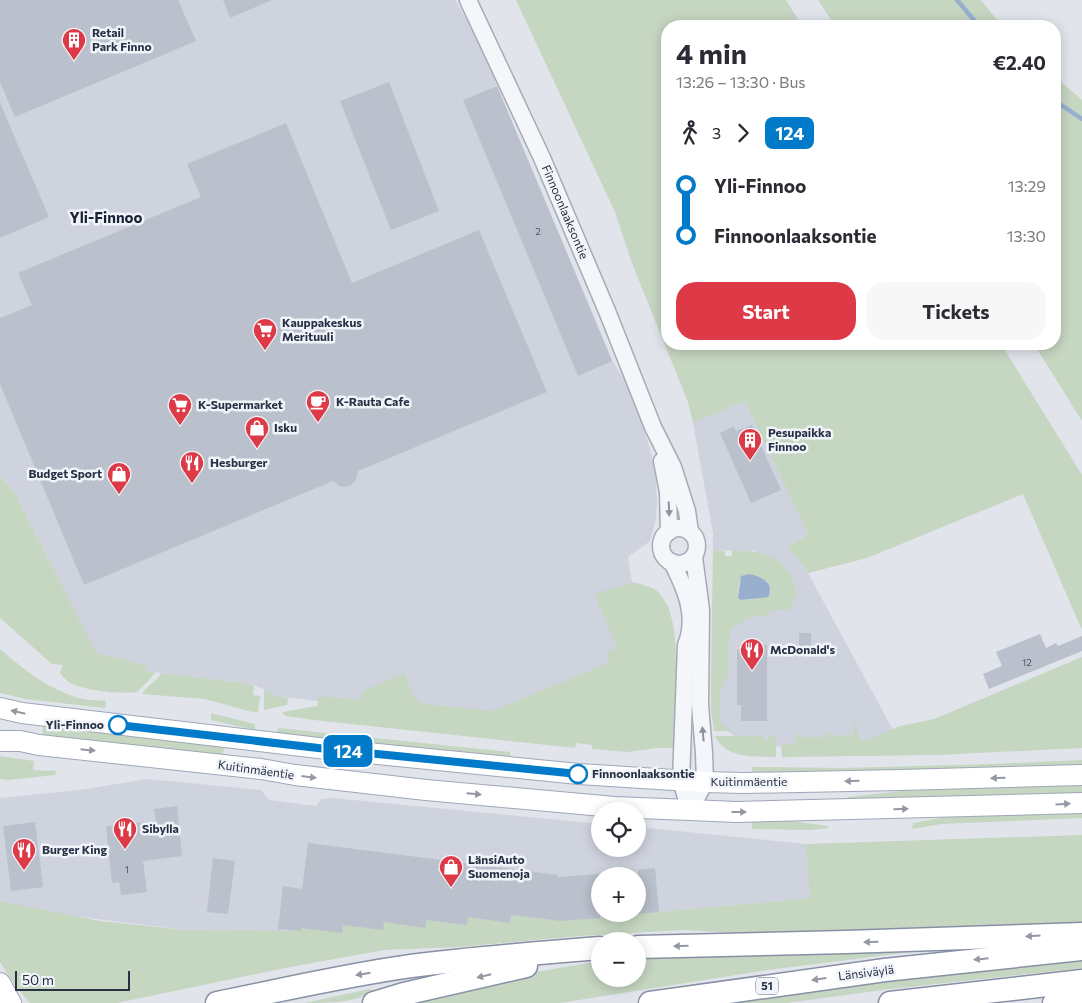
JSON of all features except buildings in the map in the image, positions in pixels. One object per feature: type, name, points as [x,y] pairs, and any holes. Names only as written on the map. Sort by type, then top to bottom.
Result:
[{"type":"highway","points":[[646,947],[1082,934]]},
{"type":"highway","name":"Länsiväylä","points":[[650,1003],[885,970],[1082,949]]},
{"type":"highway","points":[[217,1003],[411,966],[523,954],[591,950]]},
{"type":"highway","points":[[374,1003],[591,951]]},
{"type":"highway","points":[[890,1003],[1082,980]]},
{"type":"highway","points":[[1054,1003],[1082,999]]},
{"type":"main road","name":"Kuitinmäentie","points":[[0,708],[22,713],[327,749],[579,774],[682,781],[744,783],[881,781],[1082,775]]},
{"type":"main road","name":"Kuitinmäentie","points":[[0,741],[20,741],[39,745],[261,769],[294,775],[426,790],[614,807],[736,812],[1082,803]]},
{"type":"main road","points":[[0,750],[39,745]]},
{"type":"main road","points":[[0,983],[11,1003]]},
{"type":"street","name":"Finnoonlaaksontie","points":[[468,0],[542,158],[607,311],[653,427],[673,467],[690,532]]},
{"type":"street","name":"Finnoonlaaksontie","points":[[653,427],[668,492],[669,532]]},
{"type":"street","points":[[690,810],[705,782],[700,705],[701,610],[694,557],[697,544],[690,532],[679,528],[665,536],[662,546],[666,558],[672,562],[684,563],[694,557]]},
{"type":"street","points":[[672,562],[686,593],[690,608],[690,629],[686,645],[682,781],[690,810]]},
{"type":"shaded area","points":[[0,0],[455,0],[484,49],[497,86],[614,364],[631,390],[655,469],[657,499],[656,519],[650,541],[628,557],[632,582],[657,591],[668,606],[674,630],[676,655],[479,721],[277,696],[252,684],[145,671],[146,665],[96,654],[14,491],[0,476]]},
{"type":"shaded area","points":[[745,401],[808,534],[787,548],[795,555],[808,573],[900,743],[754,747],[739,740],[717,722],[716,618],[798,597],[796,591],[755,551],[713,550],[713,533],[693,423]]},
{"type":"shaded area","points":[[148,779],[261,790],[269,800],[316,806],[321,799],[333,798],[591,823],[591,857],[646,857],[646,828],[806,844],[811,898],[646,913],[646,867],[591,867],[591,918],[342,933],[185,930],[0,907],[0,798],[79,790]]},
{"type":"green space","points":[[516,0],[786,0],[798,20],[661,20],[661,335],[633,266],[615,212]]},
{"type":"green space","points":[[818,0],[981,0],[997,20],[831,20]]},
{"type":"green space","points":[[1061,82],[1082,100],[1082,421],[1038,350],[1061,350]]},
{"type":"green space","points":[[667,350],[1005,350],[1082,475],[1082,630],[1023,494],[867,558],[808,573],[795,555],[787,548],[808,534],[745,401],[693,423],[688,402]]},
{"type":"green space","points":[[0,476],[14,491],[96,653],[146,665],[145,671],[155,672],[137,692],[102,691],[83,688],[69,682],[60,673],[63,665],[52,664],[0,618]]},
{"type":"green space","points":[[713,550],[725,551],[725,556],[732,556],[732,550],[751,551],[776,559],[788,572],[798,597],[792,599],[793,607],[783,611],[782,609],[768,612],[768,615],[748,618],[737,626],[731,627],[728,641],[728,679],[722,680],[722,683],[725,683],[720,693],[720,722],[732,731],[714,731],[711,709]],"holes":[[[767,581],[771,592],[759,598],[746,600],[738,598],[739,582]]]},
{"type":"green space","points":[[632,583],[641,584],[656,591],[668,607],[672,619],[676,648],[673,748],[627,752],[592,749],[592,745],[576,743],[575,748],[314,720],[283,714],[283,712],[317,706],[319,696],[361,700],[362,691],[405,673],[413,697],[424,704],[493,711],[610,662],[606,652],[617,647],[594,594]]},
{"type":"green space","points":[[0,649],[46,684],[79,698],[106,701],[105,708],[25,699],[0,693]]},
{"type":"green space","points":[[1082,657],[1082,748],[937,755],[782,757],[781,745],[796,744],[796,733],[800,737],[826,737],[826,734],[833,734],[835,736],[853,735],[853,721],[862,742],[900,726],[934,719]]},
{"type":"green space","points":[[161,673],[252,684],[254,687],[253,695],[260,696],[258,712],[205,699],[142,694]]},
{"type":"green space","points":[[264,690],[277,696],[288,698],[287,705],[264,710]]},
{"type":"green space","points":[[211,713],[255,724],[255,730],[211,720]]},
{"type":"green space","points":[[43,726],[224,745],[223,756],[42,737]]},
{"type":"green space","points":[[278,728],[510,752],[510,758],[277,734]]},
{"type":"green space","points":[[715,736],[763,736],[764,740],[768,740],[769,736],[776,736],[776,757],[741,755],[726,749]]},
{"type":"green space","points":[[0,756],[34,761],[33,770],[56,771],[55,775],[8,780],[0,779]]},
{"type":"green space","points":[[1082,760],[1082,766],[752,774],[752,767],[843,768]]},
{"type":"green space","points":[[1082,784],[1082,794],[848,801],[848,797],[902,791]]},
{"type":"green space","points":[[1082,812],[1082,818],[941,824],[912,829],[913,823],[946,817]]},
{"type":"green space","points":[[752,820],[785,820],[828,826],[828,828],[811,830],[752,829]]},
{"type":"green space","points":[[1082,835],[1082,922],[933,929],[743,933],[684,930],[591,932],[591,935],[459,947],[384,950],[285,968],[117,1003],[30,1003],[16,987],[0,962],[0,901],[100,921],[185,930],[301,931],[301,927],[343,925],[383,930],[384,922],[425,928],[426,920],[467,925],[468,917],[509,923],[511,915],[552,920],[559,912],[560,921],[591,918],[591,922],[646,922],[646,913],[810,898],[806,844]]},
{"type":"green space","points":[[934,949],[761,971],[560,1003],[403,1003],[501,978],[591,963],[591,987],[646,987],[646,957]]},
{"type":"green space","points":[[1082,959],[1082,968],[890,989],[787,1003],[718,1003],[867,983]]},
{"type":"green space","points":[[369,989],[373,990],[360,998],[351,1000],[305,1003]]},
{"type":"water","points":[[749,574],[758,576],[766,581],[770,588],[768,597],[741,600],[738,598],[741,576]]},
{"type":"waterway","points":[[957,0],[974,20]]},
{"type":"waterway","points":[[1061,105],[1082,119]]},
{"type":"bus line","name":"124","points":[[118,725],[298,744],[327,749],[578,774]]},
{"type":"place","name":"Retail Park Finno","points":[[74,61]]},
{"type":"place","name":"Kauppakeskus Merituuli","points":[[265,351]]},
{"type":"place","name":"K-Rauta Cafe","points":[[318,423]]},
{"type":"place","name":"K-Supermarket","points":[[180,426]]},
{"type":"place","name":"Isku","points":[[257,449]]},
{"type":"place","name":"Pesupaikka Finnoo","points":[[750,461]]},
{"type":"place","name":"Hesburger","points":[[192,484]]},
{"type":"place","name":"Budget Sport","points":[[119,495]]},
{"type":"place","name":"McDonald's","points":[[752,671]]},
{"type":"place","name":"Yli-Finnoo","points":[[118,725]]},
{"type":"place","name":"Finnoonlaaksontie","points":[[578,774]]},
{"type":"place","name":"Sibylla","points":[[125,850]]},
{"type":"place","name":"Burger King","points":[[24,871]]},
{"type":"place","name":"LänsiAuto Suomenoja","points":[[451,888]]},
{"type":"district","name":"Yli-Finnoo","points":[[106,218]]}]
